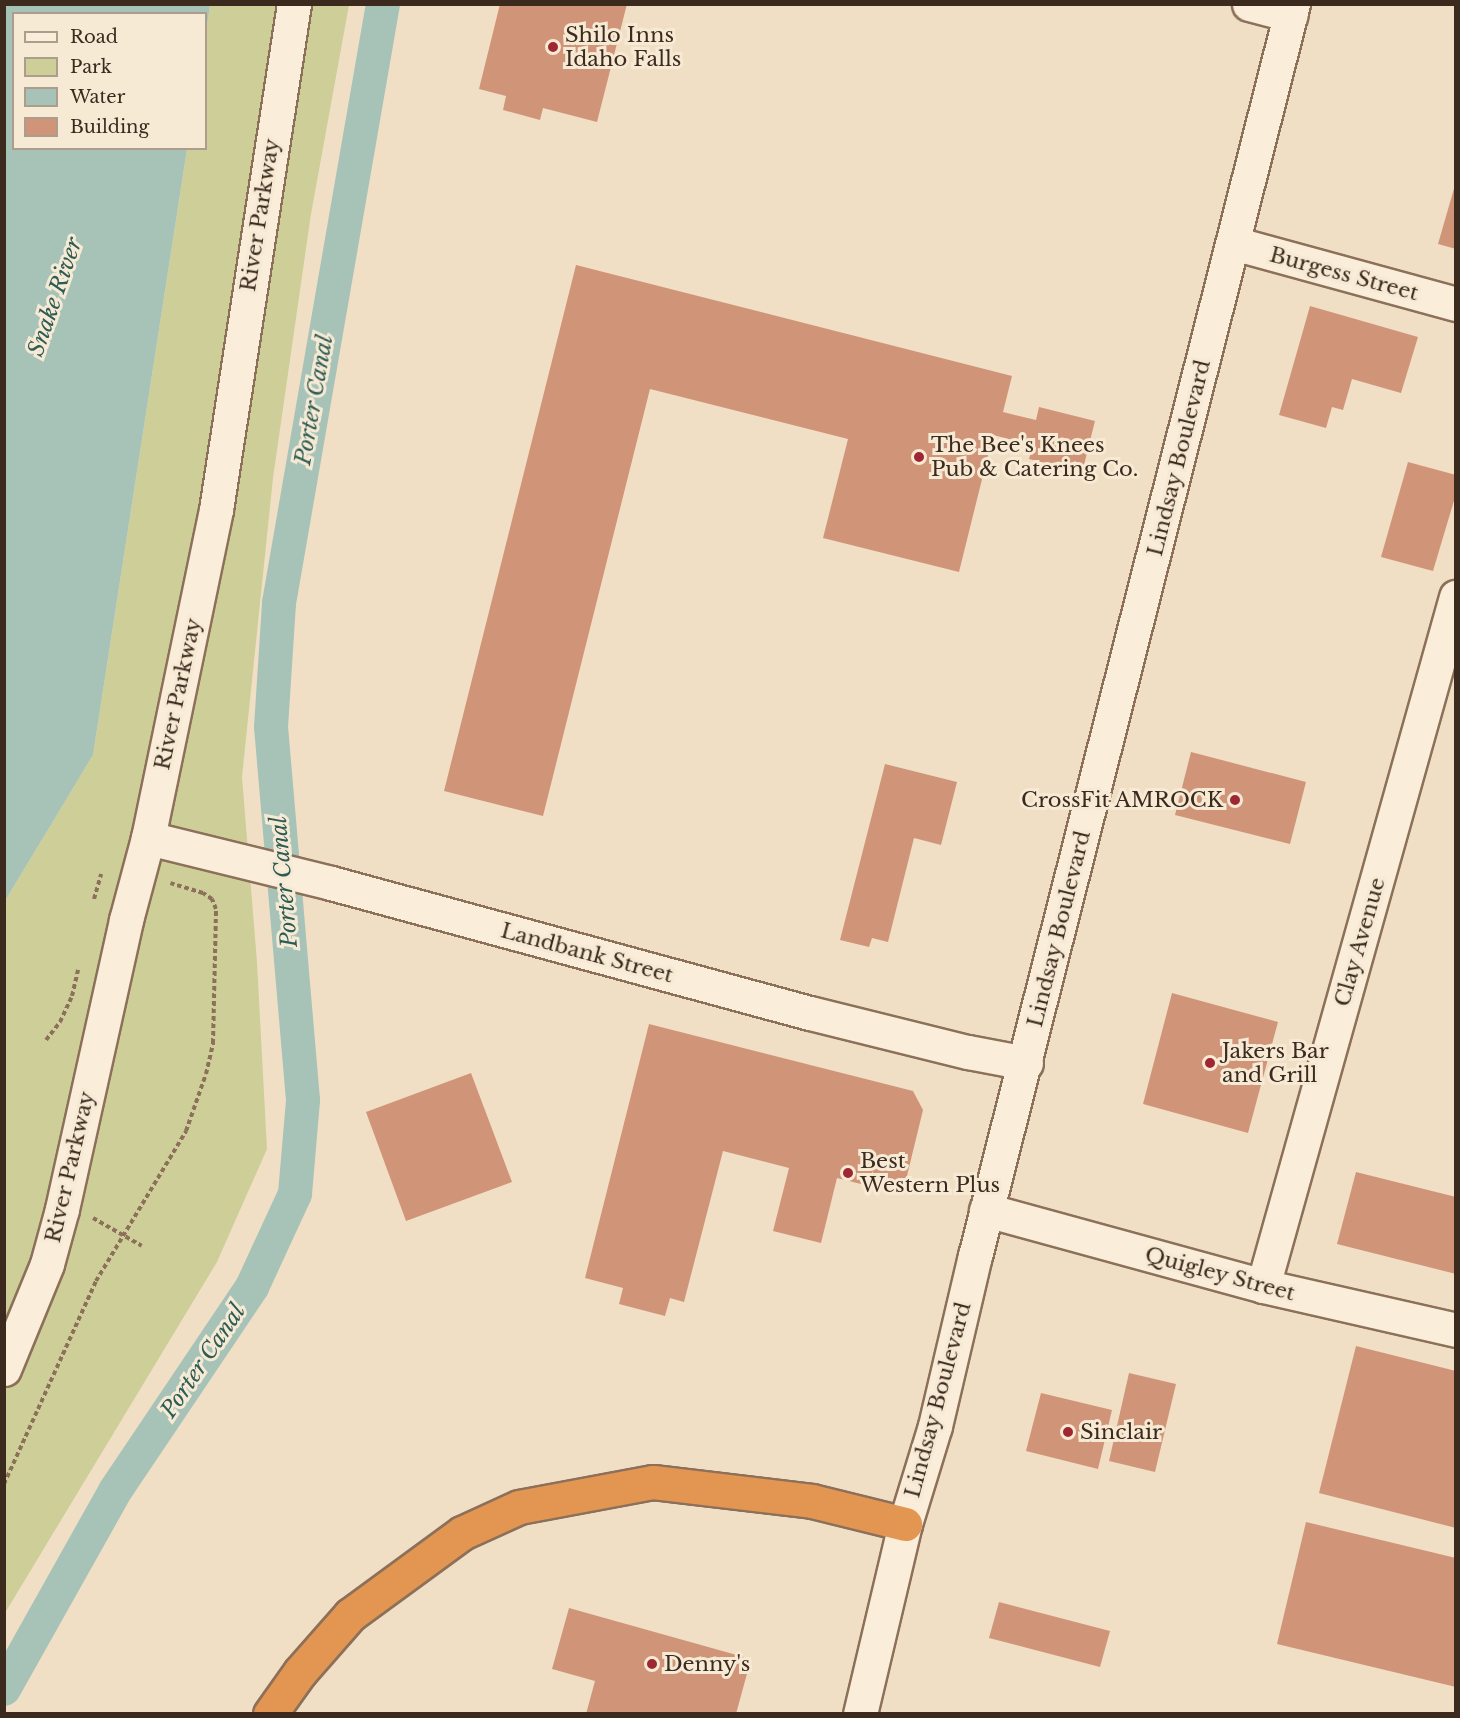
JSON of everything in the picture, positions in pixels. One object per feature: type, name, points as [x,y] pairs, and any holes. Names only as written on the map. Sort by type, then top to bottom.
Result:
[{"type":"highway","points":[[270,1713],[300,1672],[350,1615],[411,1568],[462,1533],[519,1508],[653,1482],[812,1501],[905,1524]]},
{"type":"highway","points":[[276,1713],[300,1672]]},
{"type":"street","name":"River Parkway","points":[[4,1370],[47,1264],[62,1209],[126,920],[148,838],[216,510],[294,4]]},
{"type":"street","points":[[1249,4],[1292,10]]},
{"type":"street","name":"Lindsay Boulevard","points":[[860,1713],[905,1524],[935,1426],[986,1210],[1026,1063],[1292,10]]},
{"type":"street","name":"Burgess Street","points":[[1233,243],[1455,304]]},
{"type":"street","name":"Clay Avenue","points":[[1263,1286],[1455,597]]},
{"type":"street","name":"Landbank Street","points":[[148,838],[331,883],[802,1011],[968,1052],[1026,1063]]},
{"type":"street","name":"Quigley Street","points":[[986,1210],[1263,1286],[1455,1330]]},
{"type":"path","points":[[92,908],[103,868]]},
{"type":"path","points":[[4,1484],[72,1331],[123,1235],[186,1131],[197,1104],[213,1043],[216,909],[212,899],[203,893],[182,887]]},
{"type":"path","points":[[46,1040],[64,1014],[72,996],[79,963]]},
{"type":"path","points":[[62,1209],[96,1219],[142,1246]]},
{"type":"green space","points":[[210,5],[349,5],[311,214],[273,478],[242,777],[257,962],[267,1149],[217,1262],[5,1613],[5,901],[93,755],[187,150],[207,150],[207,26]]},
{"type":"water","name":"Snake River","points":[[5,4],[210,5],[207,26],[207,12],[12,12],[12,150],[187,150],[93,755],[5,901]]},
{"type":"building","name":"Shilo Inns Idaho Falls","points":[[500,4],[627,4],[597,122],[543,108],[540,120],[503,110],[506,96],[479,89]]},
{"type":"building","points":[[1456,185],[1456,249],[1438,244]]},
{"type":"building","points":[[576,265],[1012,376],[1003,412],[1036,420],[1039,407],[1095,421],[1082,473],[1029,459],[1033,445],[993,435],[959,572],[823,538],[848,439],[650,389],[543,816],[444,791]]},
{"type":"building","points":[[1310,306],[1418,337],[1401,393],[1352,379],[1343,410],[1332,407],[1326,428],[1279,415]]},
{"type":"building","points":[[1408,462],[1456,475],[1456,494],[1433,571],[1381,557]]},
{"type":"building","points":[[1191,752],[1306,782],[1290,844],[1175,815]]},
{"type":"building","points":[[885,764],[957,782],[941,845],[914,838],[888,942],[872,938],[869,947],[840,940]]},
{"type":"building","name":"Jakers Bar and Grill","points":[[1172,993],[1278,1022],[1248,1133],[1143,1104]]},
{"type":"building","name":"Best Western Plus","points":[[649,1024],[913,1091],[923,1110],[906,1180],[889,1191],[837,1178],[821,1243],[773,1231],[789,1168],[723,1151],[684,1302],[670,1298],[665,1316],[619,1304],[623,1288],[585,1278]]},
{"type":"building","points":[[471,1073],[512,1182],[406,1221],[366,1112]]},
{"type":"building","points":[[1356,1172],[1456,1197],[1456,1274],[1337,1244]]},
{"type":"building","points":[[1356,1346],[1456,1371],[1456,1528],[1319,1493]]},
{"type":"building","points":[[1129,1373],[1176,1384],[1155,1472],[1109,1461]]},
{"type":"building","points":[[1041,1393],[1112,1410],[1098,1469],[1026,1451]]},
{"type":"building","points":[[1306,1522],[1456,1558],[1456,1687],[1277,1644]]},
{"type":"building","points":[[999,1602],[1110,1631],[1100,1667],[989,1638]]},
{"type":"building","name":"Denny's","points":[[569,1608],[751,1659],[736,1714],[586,1714],[595,1681],[552,1669]]},
{"type":"waterway","name":"Porter Canal","points":[[4,1689],[115,1491],[252,1287],[295,1194],[303,1100],[271,727],[279,603],[383,4]]},
{"type":"place","name":"Shilo Inns Idaho Falls","points":[[553,47]]},
{"type":"place","name":"The Bee's Knees Pub & Catering Co.","points":[[919,457]]},
{"type":"place","name":"CrossFit AMROCK","points":[[1235,800]]},
{"type":"place","name":"Jakers Bar and Grill","points":[[1210,1063]]},
{"type":"place","name":"Best Western Plus","points":[[848,1173]]},
{"type":"place","name":"Sinclair","points":[[1068,1432]]},
{"type":"place","name":"Denny's","points":[[652,1664]]}]
